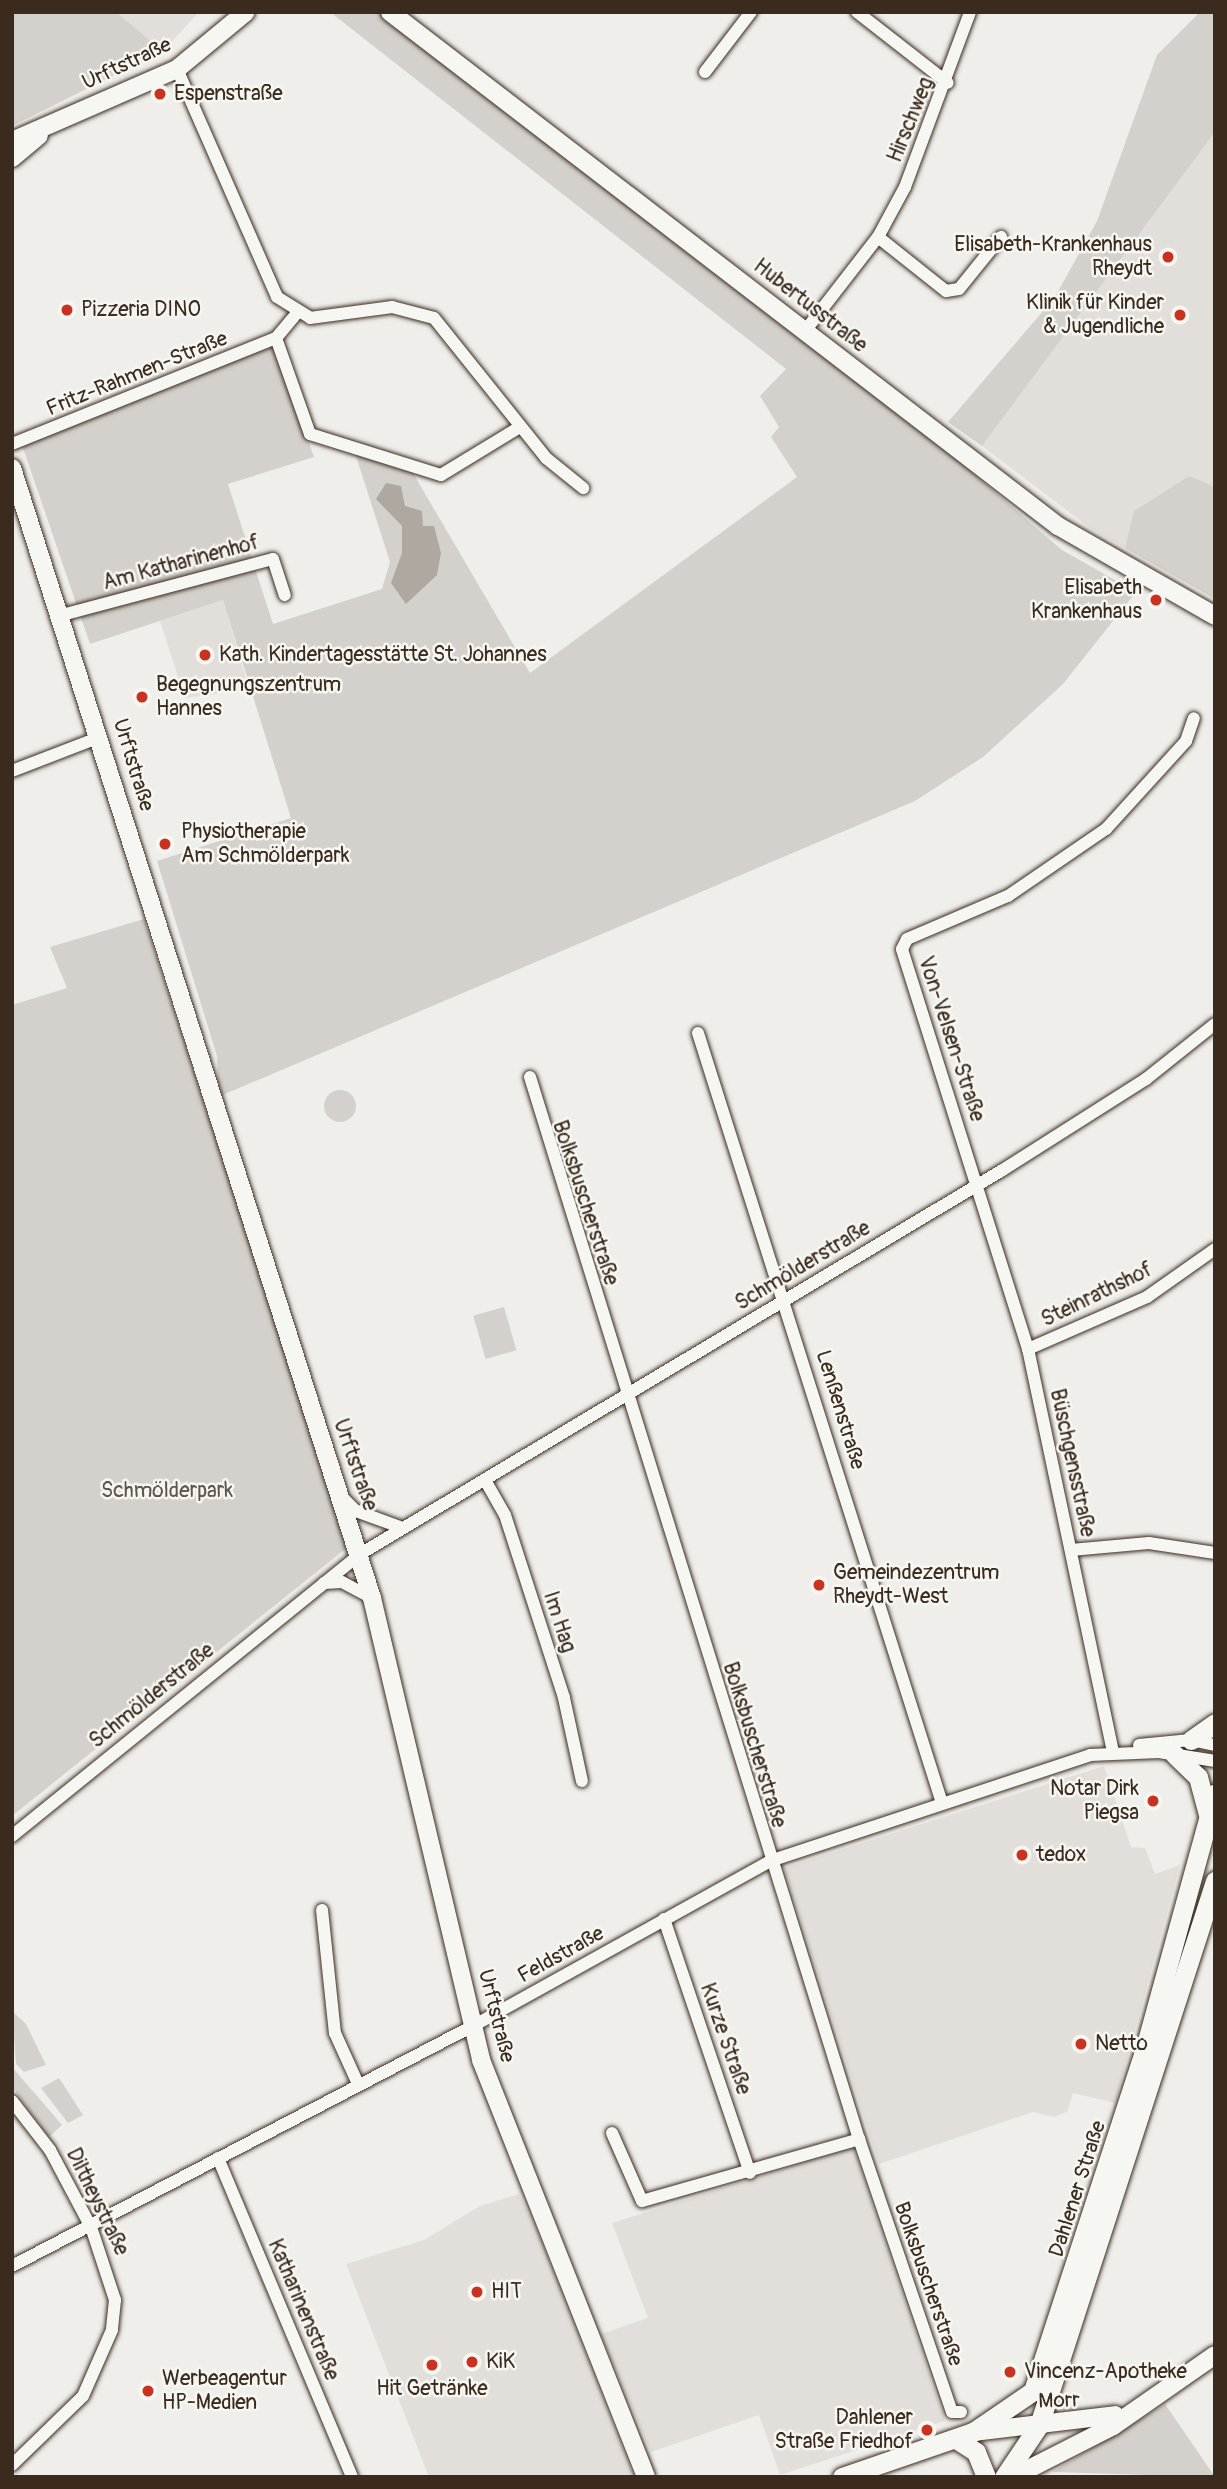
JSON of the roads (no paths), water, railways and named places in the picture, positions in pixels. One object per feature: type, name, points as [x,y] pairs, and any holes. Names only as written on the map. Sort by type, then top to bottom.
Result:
[{"type":"main road","points":[[1191,1740],[1215,1723]]},
{"type":"main road","points":[[1174,1754],[1198,1777],[1208,1814]]},
{"type":"main road","name":"Dahlener Straße","points":[[842,2477],[965,2436],[1023,2402],[1040,2377],[1142,2060],[1215,1793]]},
{"type":"main road","name":"Dahlener Straße","points":[[1004,2477],[1039,2425],[1215,1881]]},
{"type":"main road","points":[[965,2436],[976,2452],[986,2477]]},
{"type":"street","name":"Urftstraße","points":[[12,141],[177,69],[246,12]]},
{"type":"street","name":"Hubertusstraße","points":[[390,12],[1060,527],[1215,616]]},
{"type":"street","points":[[705,72],[751,12]]},
{"type":"street","points":[[857,12],[948,83]]},
{"type":"street","name":"Hirschweg","points":[[805,331],[878,237],[948,83],[970,12]]},
{"type":"street","points":[[177,69],[271,285],[297,313],[331,319],[392,307],[434,318],[520,427],[583,488]]},
{"type":"street","name":"Urftstraße","points":[[12,158],[55,122]]},
{"type":"street","points":[[878,237],[946,291],[959,289],[1001,237]]},
{"type":"street","name":"Fritz-Rahmen-Straße","points":[[12,444],[276,338],[297,313]]},
{"type":"street","points":[[276,338],[310,434],[441,475],[520,427]]},
{"type":"street","name":"Urftstraße","points":[[12,468],[62,615],[373,1598],[471,2027],[646,2477]]},
{"type":"street","name":"Am Katharinenhof","points":[[62,615],[273,559],[285,595]]},
{"type":"street","name":"Von-Velsen-Straße","points":[[979,1185],[902,949],[908,939],[1008,896],[1106,829],[1186,741],[1194,718]]},
{"type":"street","points":[[12,771],[100,737]]},
{"type":"street","name":"Schmölderstraße","points":[[12,1836],[360,1554],[785,1298],[979,1185],[1146,1079],[1215,1024]]},
{"type":"street","name":"Lenßenstraße","points":[[698,1033],[785,1298],[941,1800]]},
{"type":"street","name":"Bolksbuscherstraße","points":[[530,1077],[625,1395],[859,2139],[952,2412],[961,2413]]},
{"type":"street","name":"Büschgensstraße","points":[[979,1185],[1028,1349],[1113,1752]]},
{"type":"street","name":"Steinrathshof","points":[[1028,1349],[1147,1297],[1215,1249]]},
{"type":"street","name":"Im Hag","points":[[485,1480],[505,1515],[564,1698],[582,1781]]},
{"type":"street","points":[[342,1497],[356,1511],[403,1528]]},
{"type":"street","points":[[1071,1550],[1149,1543],[1215,1553]]},
{"type":"street","points":[[318,1587],[342,1582],[373,1598]]},
{"type":"street","name":"Feldstraße","points":[[12,2266],[471,2027],[770,1861],[941,1800],[1113,1752],[1191,1740],[1215,1745]]},
{"type":"street","name":"Feldstraße","points":[[1113,1752],[1174,1754],[1215,1761]]},
{"type":"street","points":[[322,1910],[334,2033],[358,2084]]},
{"type":"street","name":"Kurze Straße","points":[[664,1919],[750,2173]]},
{"type":"street","name":"Diltheystraße","points":[[12,2101],[50,2150],[91,2227],[116,2300],[111,2330],[83,2396],[12,2465]]},
{"type":"street","points":[[612,2133],[642,2201],[750,2173],[859,2139]]},
{"type":"street","name":"Katharinenstraße","points":[[218,2158],[352,2477]]},
{"type":"street","name":"Morr","points":[[1013,2477],[1091,2439],[1215,2355]]},
{"type":"street","name":"Morr","points":[[965,2436],[1039,2425],[1095,2423],[1144,2404]]},
{"type":"place","name":"Espenstraße","points":[[160,94]]},
{"type":"place","name":"Elisabeth-Krankenhaus Rheydt","points":[[1168,257]]},
{"type":"place","name":"Pizzeria DINO","points":[[67,310]]},
{"type":"place","name":"Klinik für Kinder & Jugendliche","points":[[1180,315]]},
{"type":"place","name":"Elisabeth Krankenhaus","points":[[1156,600]]},
{"type":"place","name":"Kath. Kindertagesstätte St. Johannes","points":[[205,655]]},
{"type":"place","name":"Begegnungszentrum Hannes","points":[[142,697]]},
{"type":"place","name":"Physiotherapie Am Schmölderpark","points":[[165,844]]},
{"type":"place","name":"Gemeindezentrum Rheydt-West","points":[[819,1585]]},
{"type":"place","name":"Notar Dirk Piegsa","points":[[1153,1801]]},
{"type":"place","name":"tedox","points":[[1022,1855]]},
{"type":"place","name":"Netto","points":[[1081,2044]]},
{"type":"place","name":"HIT","points":[[477,2292]]},
{"type":"place","name":"KiK","points":[[472,2362]]},
{"type":"place","name":"Hit Getränke","points":[[432,2365]]},
{"type":"place","name":"Vincenz-Apotheke","points":[[1010,2372]]},
{"type":"place","name":"Werbeagentur HP-Medien","points":[[148,2391]]},
{"type":"place","name":"Dahlener Straße Friedhof","points":[[927,2430]]},
{"type":"park label","name":"Schmölderpark","points":[[167,1491]]}]
